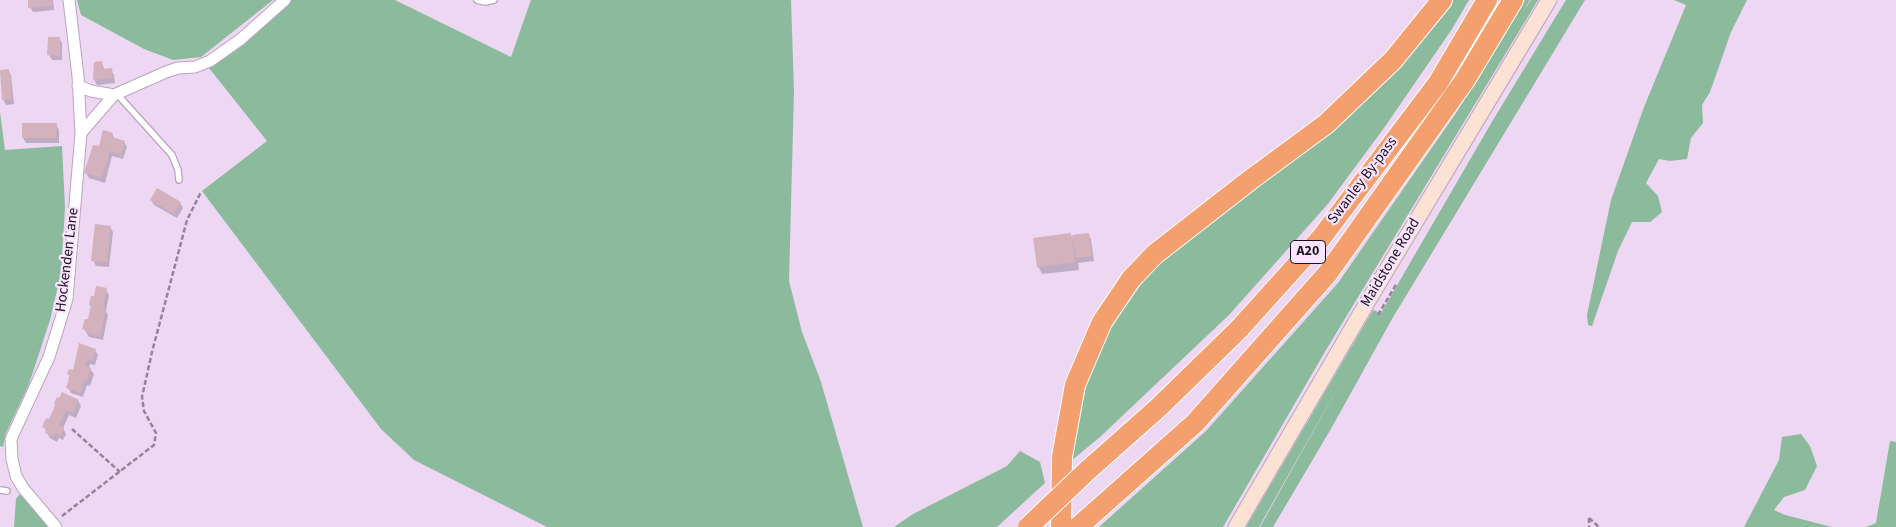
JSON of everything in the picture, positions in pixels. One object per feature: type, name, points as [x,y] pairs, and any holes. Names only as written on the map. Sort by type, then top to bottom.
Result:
[{"type":"highway","points":[[1061,527],[1062,457],[1075,385],[1102,322],[1131,279],[1155,254],[1326,124],[1393,60],[1442,0]]},
{"type":"highway","name":"Swanley By-pass","points":[[1028,527],[1239,329],[1320,238],[1438,83],[1487,0]]},
{"type":"highway","name":"Swanley By-pass","points":[[1078,527],[1194,424],[1328,273],[1465,80],[1513,0]]},
{"type":"main road","name":"Maidstone Road","points":[[1236,527],[1368,301],[1548,0]]},
{"type":"street","name":"Hockenden Lane","points":[[55,525],[23,488],[16,476],[12,459],[11,439],[49,357],[66,300],[80,133],[78,86],[69,0]]},
{"type":"street","points":[[80,133],[115,94],[166,72],[178,68],[195,67],[210,61],[241,39],[285,0]]},
{"type":"street","points":[[78,86],[92,91],[115,94]]},
{"type":"lane","points":[[477,0],[485,2],[494,0]]},
{"type":"lane","points":[[115,94],[172,154],[178,170],[178,180]]},
{"type":"lane","points":[[0,490],[8,491]]},
{"type":"path","points":[[55,525],[154,445],[156,433],[144,411],[142,397],[187,220],[201,192]]},
{"type":"path","points":[[72,429],[120,472]]},
{"type":"path","points":[[1589,527],[1589,518],[1598,527]]},
{"type":"green space","points":[[77,0],[273,0],[201,57],[173,60],[144,49],[81,15]]},
{"type":"green space","points":[[286,0],[395,0],[511,57],[531,0],[791,0],[794,91],[789,281],[802,332],[821,382],[863,527],[547,527],[414,460],[381,429],[202,191],[267,141],[205,63]]},
{"type":"green space","points":[[1452,0],[1469,0],[1452,29],[1384,128],[1327,205],[1229,315],[1100,437],[1071,461],[1087,382],[1112,324],[1150,272],[1431,28]]},
{"type":"green space","points":[[1525,0],[1530,0],[1523,12],[1531,0],[1538,0],[1326,350],[1223,527],[1099,527],[1206,431],[1338,283],[1456,113]]},
{"type":"green space","points":[[1566,0],[1585,0],[1392,319],[1332,427],[1273,527],[1260,527],[1347,371],[1259,527],[1246,527],[1373,310],[1381,313],[1493,120]]},
{"type":"green space","points":[[1674,0],[1747,0],[1731,32],[1710,92],[1702,105],[1703,123],[1691,138],[1687,159],[1670,161],[1659,159],[1646,183],[1658,196],[1662,212],[1650,222],[1632,222],[1618,251],[1592,326],[1588,325],[1587,315],[1611,200],[1644,107],[1686,5]]},
{"type":"green space","points":[[0,112],[5,150],[62,146],[65,208],[61,273],[50,320],[29,384],[6,433],[3,447],[0,446]]},
{"type":"green space","points":[[1801,434],[1810,446],[1817,466],[1805,490],[1784,497],[1774,510],[1785,515],[1832,527],[1744,527],[1779,460],[1782,437]]},
{"type":"green space","points":[[1890,441],[1896,442],[1896,527],[1866,527],[1876,523]]},
{"type":"green space","points":[[1020,451],[1040,462],[1045,483],[997,527],[894,527],[913,514],[1007,466]]},
{"type":"green space","points":[[19,495],[23,496],[49,527],[14,527],[16,499]]},
{"type":"building","points":[[28,0],[52,0],[52,5],[28,8]]},
{"type":"building","points":[[48,37],[60,37],[60,56],[47,55]]},
{"type":"building","points":[[102,61],[103,69],[112,68],[113,78],[93,80],[94,62]]},
{"type":"building","points":[[9,69],[12,99],[2,100],[0,70]]},
{"type":"building","points":[[22,123],[57,123],[56,138],[22,138]]},
{"type":"building","points":[[103,130],[113,133],[112,137],[125,141],[121,155],[110,151],[102,178],[84,173],[93,145],[99,146]]},
{"type":"building","points":[[157,188],[181,202],[174,214],[150,200]]},
{"type":"building","points":[[95,224],[111,226],[107,262],[91,261]]},
{"type":"building","points":[[1071,233],[1075,262],[1037,267],[1033,238]]},
{"type":"building","points":[[1089,233],[1092,256],[1076,258],[1072,235]]},
{"type":"building","points":[[96,286],[107,288],[103,308],[106,309],[100,336],[85,332],[86,330],[82,329],[85,319],[88,319],[91,296],[94,296]]},
{"type":"building","points":[[79,343],[96,349],[92,361],[87,359],[85,366],[91,368],[87,381],[84,380],[80,393],[66,388],[70,375],[67,374],[69,369],[73,370]]},
{"type":"building","points":[[62,392],[79,400],[73,413],[66,410],[59,425],[64,427],[61,436],[56,433],[54,437],[45,433],[47,429],[42,427],[46,418],[49,419],[56,404],[54,403]]}]
